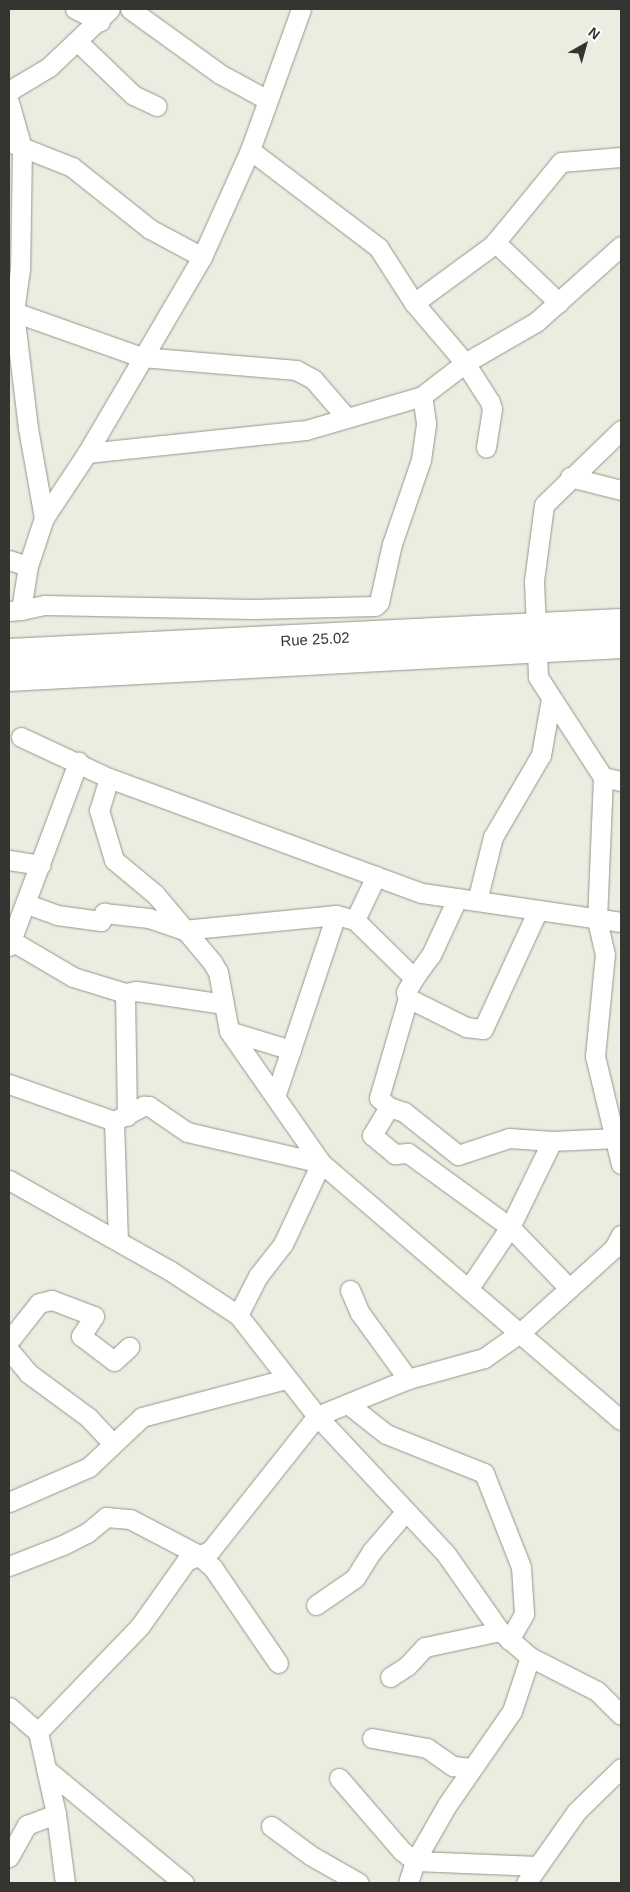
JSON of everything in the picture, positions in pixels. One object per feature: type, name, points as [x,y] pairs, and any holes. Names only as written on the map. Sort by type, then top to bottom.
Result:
[{"type":"main road","name":"Rue 25.02","points":[[9,653],[536,638],[621,622]]},
{"type":"main road","points":[[9,677],[536,638],[621,644]]},
{"type":"street","points":[[75,9],[105,15]]},
{"type":"street","points":[[130,9],[220,74],[266,99]]},
{"type":"street","points":[[301,9],[266,99],[250,150],[202,257],[141,357],[87,454],[44,518],[15,610],[44,605],[253,609],[374,606],[379,602],[392,544],[421,460],[426,423],[422,396]]},
{"type":"street","points":[[9,92],[49,67],[105,15]]},
{"type":"street","points":[[78,42],[133,95],[157,106]]},
{"type":"street","points":[[9,102],[16,145],[20,269],[11,311],[26,419],[44,518]]},
{"type":"street","points":[[16,145],[72,167],[150,229],[202,257]]},
{"type":"street","points":[[250,150],[378,247],[414,303],[465,363],[492,409],[486,448]]},
{"type":"street","points":[[414,303],[495,242],[561,162],[621,157]]},
{"type":"street","points":[[495,242],[559,303]]},
{"type":"street","points":[[87,454],[306,430],[422,396],[465,363],[536,322],[621,246]]},
{"type":"street","points":[[11,311],[141,357],[296,370],[313,379],[346,417]]},
{"type":"street","points":[[621,430],[549,498],[541,514],[534,580],[538,677],[602,777],[597,920],[605,954],[595,1056],[617,1138],[621,1164]]},
{"type":"street","points":[[570,477],[621,490]]},
{"type":"street","points":[[9,560],[28,566]]},
{"type":"street","points":[[477,901],[493,837],[541,755],[552,699]]},
{"type":"street","points":[[21,737],[109,778],[422,893],[621,922]]},
{"type":"street","points":[[78,762],[11,944],[73,977],[125,993],[136,991],[224,1004]]},
{"type":"street","points":[[602,777],[621,781]]},
{"type":"street","points":[[109,778],[99,810],[114,860],[155,894],[218,972],[229,1031],[276,1094],[321,1163],[621,1420]]},
{"type":"street","points":[[9,860],[41,865]]},
{"type":"street","points":[[355,920],[376,876]]},
{"type":"street","points":[[458,899],[431,955],[406,992],[408,998],[379,1098],[389,1107],[404,1112],[458,1155],[509,1138],[552,1141],[617,1138]]},
{"type":"street","points":[[26,904],[57,915],[101,921],[104,913],[149,918],[183,930],[336,915],[355,920],[414,978]]},
{"type":"street","points":[[408,998],[466,1027],[483,1029],[538,910]]},
{"type":"street","points":[[276,1094],[336,915]]},
{"type":"street","points":[[118,1240],[125,993]]},
{"type":"street","points":[[229,1031],[291,1050]]},
{"type":"street","points":[[9,1084],[120,1118],[144,1106],[149,1106],[187,1132],[321,1163]]},
{"type":"street","points":[[389,1107],[372,1135],[394,1154],[408,1153],[510,1227],[569,1288]]},
{"type":"street","points":[[469,1288],[510,1227],[552,1141]]},
{"type":"street","points":[[238,1315],[258,1276],[283,1244],[321,1163]]},
{"type":"street","points":[[12,1187],[118,1240],[238,1315],[286,1379],[317,1416],[446,1554],[504,1636],[530,1657],[597,1691],[621,1715]]},
{"type":"street","points":[[38,1732],[140,1626],[180,1569],[197,1554],[210,1551],[317,1416],[408,1379],[476,1362],[520,1332],[619,1247]]},
{"type":"street","points":[[350,1290],[360,1313],[408,1379]]},
{"type":"street","points":[[9,1341],[39,1303],[52,1300],[94,1316],[81,1336],[114,1361],[129,1347]]},
{"type":"street","points":[[9,1350],[28,1373],[88,1416],[113,1444]]},
{"type":"street","points":[[9,1502],[89,1467],[142,1417],[286,1379]]},
{"type":"street","points":[[348,1404],[386,1434],[484,1473],[521,1568],[524,1614],[504,1636],[425,1647],[407,1666],[390,1677]]},
{"type":"street","points":[[316,1605],[355,1578],[372,1551],[406,1511]]},
{"type":"street","points":[[9,1566],[63,1545],[87,1533],[106,1517],[130,1519],[197,1554],[212,1568],[278,1663]]},
{"type":"street","points":[[411,1872],[472,1768],[512,1711],[530,1657]]},
{"type":"street","points":[[9,1707],[38,1732],[56,1814],[65,1883]]},
{"type":"street","points":[[372,1738],[427,1748],[453,1766],[472,1768]]},
{"type":"street","points":[[526,1883],[576,1812],[621,1768]]},
{"type":"street","points":[[46,1769],[184,1883]]},
{"type":"street","points":[[339,1778],[402,1851],[411,1872]]},
{"type":"street","points":[[9,1857],[27,1824],[56,1814]]},
{"type":"street","points":[[271,1826],[310,1855],[359,1883]]},
{"type":"street","points":[[392,1883],[411,1872],[538,1866]]}]
